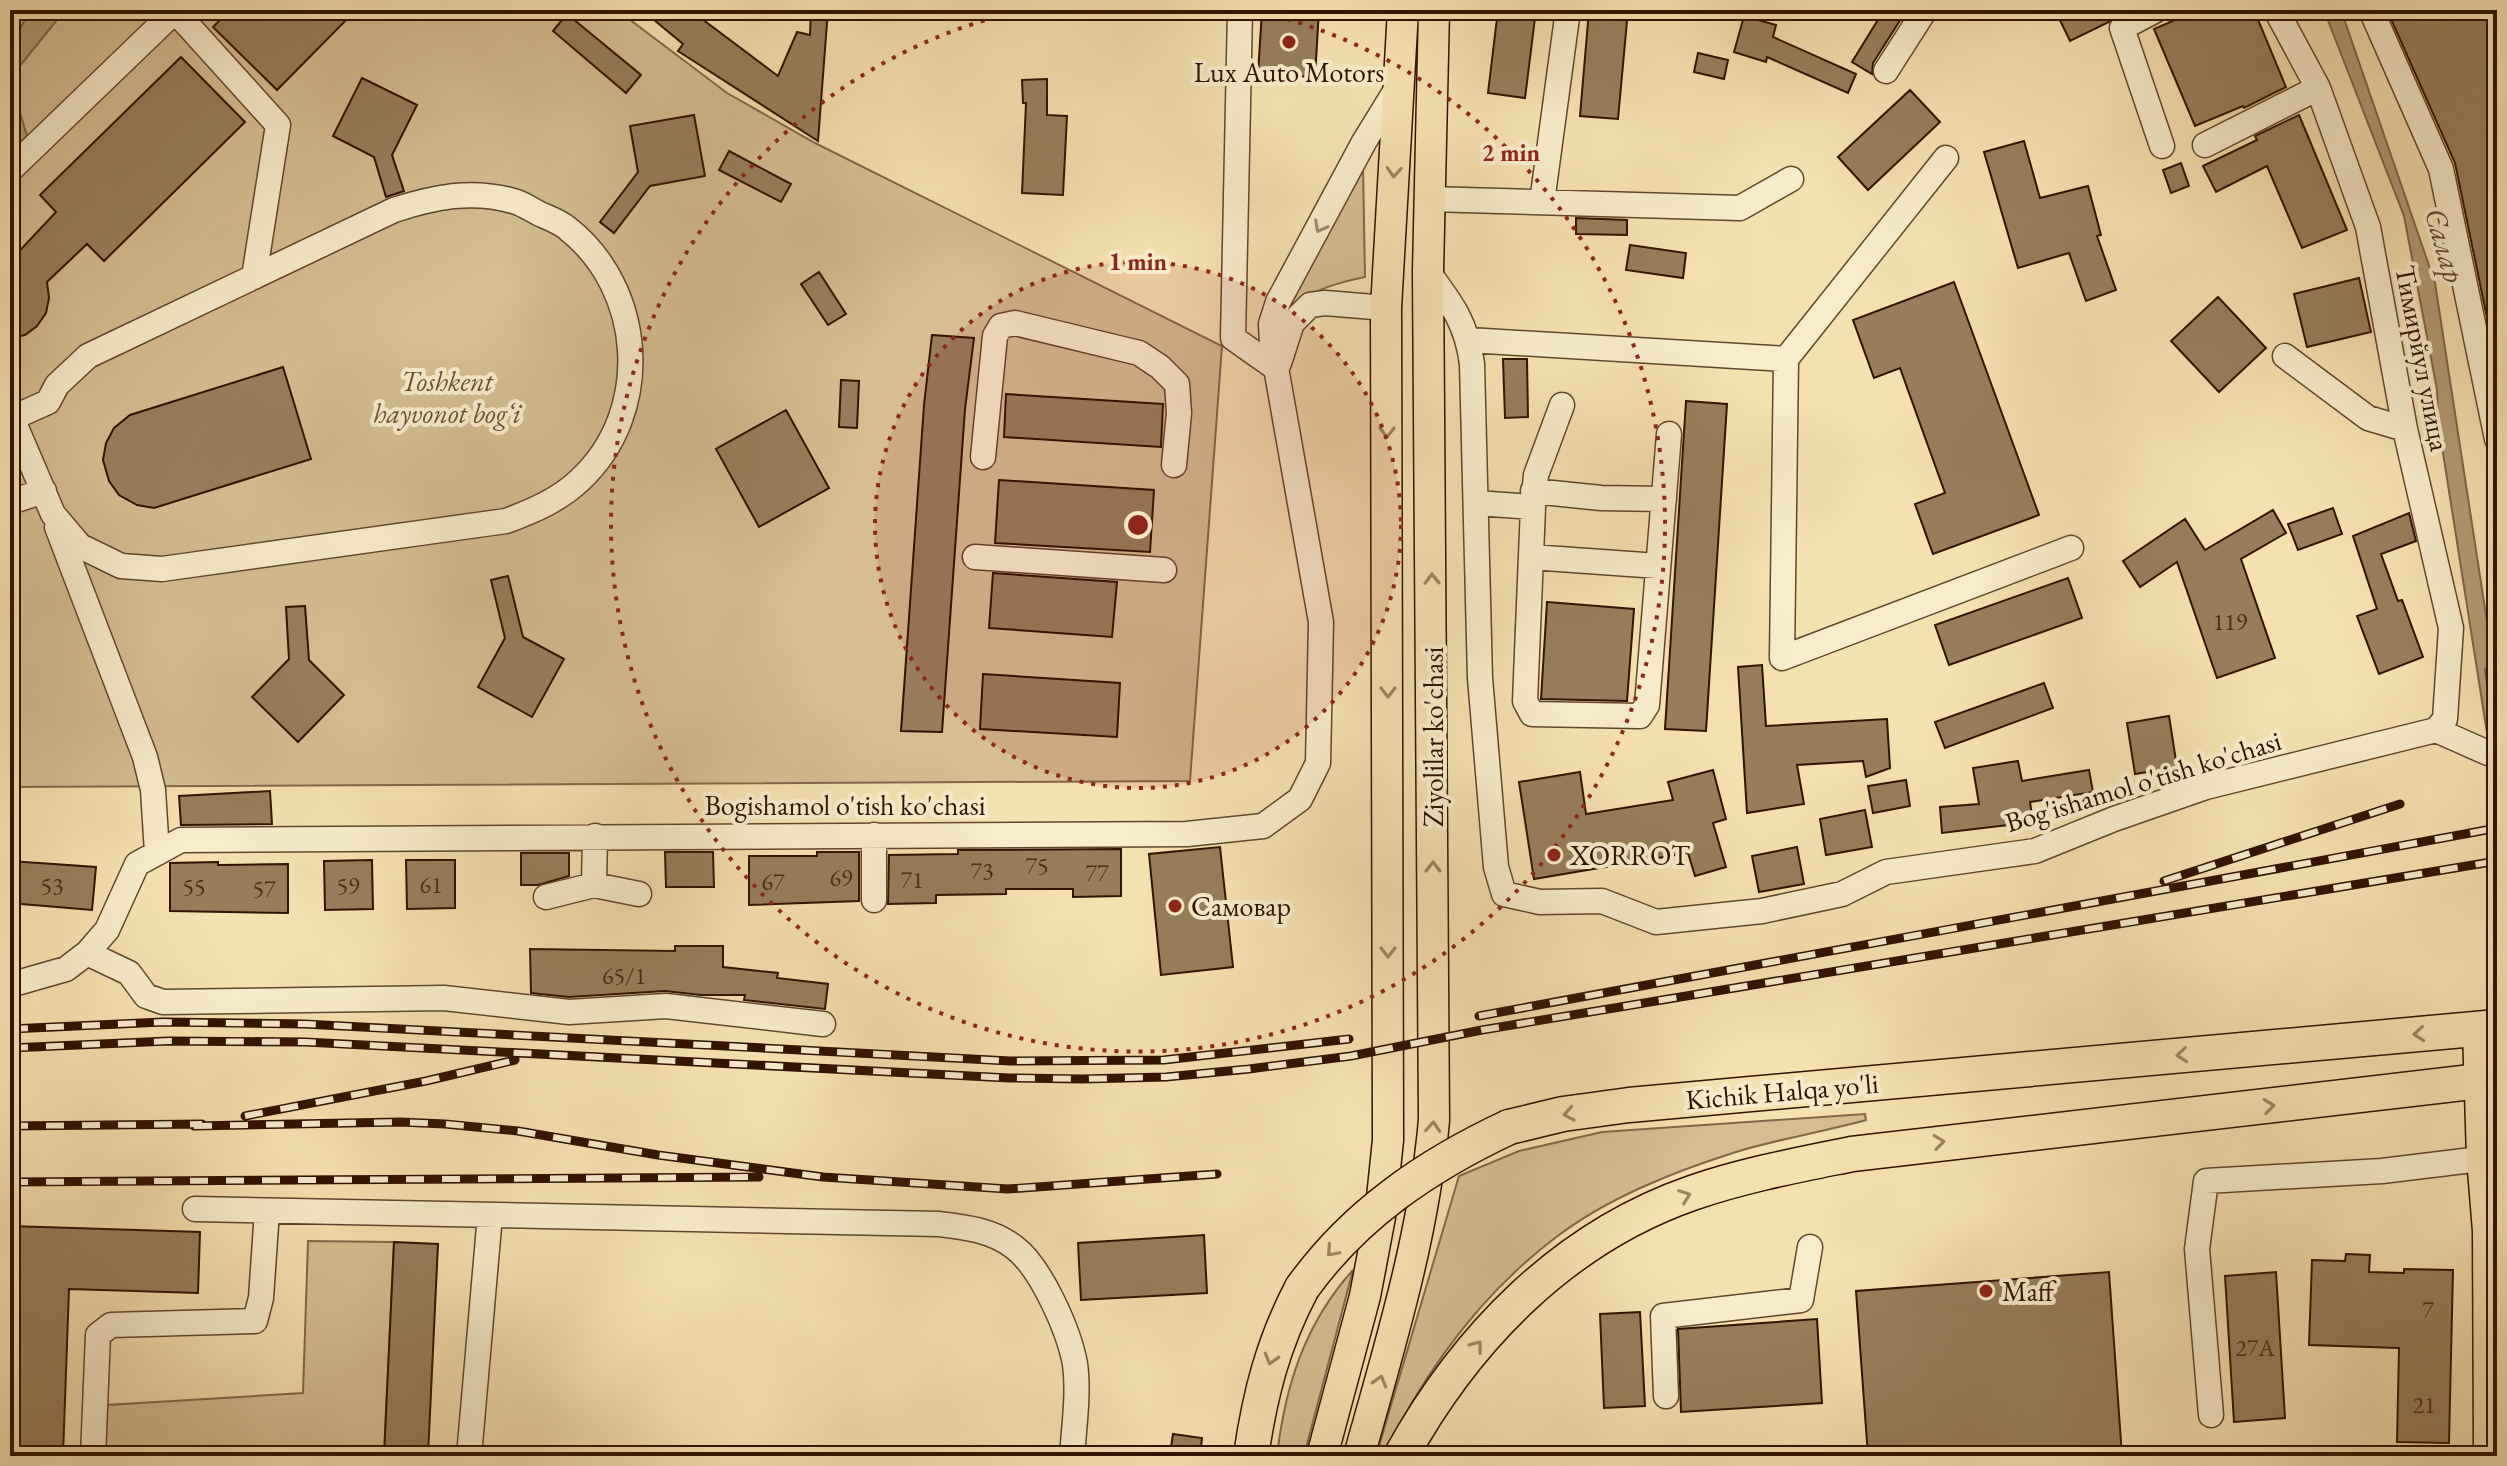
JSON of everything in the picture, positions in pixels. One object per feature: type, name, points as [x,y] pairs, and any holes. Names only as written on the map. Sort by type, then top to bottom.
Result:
[{"type":"highway","name":"Kichik Halqa yo'li","points":[[1251,1456],[1264,1385],[1276,1343],[1302,1288],[1315,1270],[1355,1227],[1401,1188],[1454,1154],[1509,1127],[1563,1114],[1629,1105],[2488,1028]]},
{"type":"highway","points":[[1401,1456],[1449,1381],[1489,1330],[1527,1292],[1568,1258],[1600,1237],[1662,1205],[1691,1194],[1748,1177],[1852,1154],[2488,1080]]},
{"type":"main road","name":"Ziyolilar ko'chasi","points":[[1322,1456],[1368,1283],[1380,1217],[1388,1140],[1386,308],[1403,10]]},
{"type":"main road","name":"Ziyolilar ko'chasi","points":[[1359,1456],[1416,1248],[1433,1133],[1428,272],[1434,10]]},
{"type":"main road","points":[[1388,624],[1432,622]]},
{"type":"main road","points":[[2488,1028],[2489,1456]]},
{"type":"street","points":[[1240,10],[1233,338],[1277,369]]},
{"type":"street","points":[[1542,202],[1568,10]]},
{"type":"street","points":[[1886,71],[1925,10]]},
{"type":"street","points":[[2156,10],[2122,28],[2162,146]]},
{"type":"street","name":"Тимирйул улица","points":[[2276,10],[2318,88],[2368,227],[2405,429],[2451,628],[2445,719],[2436,730]]},
{"type":"street","points":[[2371,10],[2441,169],[2497,439]]},
{"type":"street","points":[[10,170],[175,11],[278,125],[254,277]]},
{"type":"street","name":"Bogishamol o'tish ko'chasi","points":[[10,985],[66,969],[87,953],[107,930],[137,864],[181,840],[1187,834],[1263,826],[1300,799],[1318,763],[1321,622],[1272,345],[1271,324],[1278,302],[1364,142],[1399,85]]},
{"type":"street","points":[[2205,145],[2318,88]]},
{"type":"street","points":[[1946,158],[1786,359],[1782,658],[2071,548]]},
{"type":"street","points":[[1429,199],[1740,208],[1791,179]]},
{"type":"street","points":[[463,194],[514,201],[567,227],[601,262],[618,295],[631,343],[631,377],[623,414],[605,451],[580,480],[546,506],[506,521],[162,569],[121,566],[80,546],[53,514],[11,417],[48,402],[57,385],[88,356],[254,277],[394,210],[430,198],[463,194]]},
{"type":"street","name":"Bog'ishamol o'tish ko'chasi","points":[[1428,272],[1458,312],[1469,340],[1472,364],[1480,678],[1496,867],[1504,894],[1540,902],[1602,901],[1656,922],[1762,911],[1842,894],[1886,872],[2035,851],[2206,787],[2436,730]]},
{"type":"street","name":"Bogishamol o'tish ko'chasi","points":[[1277,369],[1292,323],[1310,305],[1325,303],[1386,308]]},
{"type":"street","points":[[983,457],[995,336],[1001,326],[1015,323],[1139,353],[1160,367],[1177,384],[1179,413],[1174,465]]},
{"type":"street","points":[[1469,340],[1786,359]]},
{"type":"street","points":[[2285,356],[2368,418],[2405,429]]},
{"type":"street","points":[[1562,405],[1533,499],[1525,701],[1532,714],[1640,716],[1647,705],[1669,434]]},
{"type":"street","points":[[10,502],[44,491]]},
{"type":"street","points":[[44,491],[145,757],[153,790],[157,853]]},
{"type":"street","points":[[1476,503],[1533,499],[1664,499]]},
{"type":"street","points":[[975,557],[1164,570]]},
{"type":"street","points":[[1531,557],[1658,566]]},
{"type":"street","points":[[2436,730],[2493,752]]},
{"type":"street","points":[[874,835],[874,900]]},
{"type":"street","points":[[594,885],[595,836]]},
{"type":"street","points":[[546,897],[594,885],[639,894]]},
{"type":"street","points":[[87,953],[129,973],[146,996],[163,1002],[444,998],[569,1012],[666,1006],[823,1024]]},
{"type":"street","points":[[2211,1415],[2197,1249],[2206,1181],[2382,1171],[2489,1158]]},
{"type":"street","points":[[195,1209],[939,1224],[977,1229],[1015,1247],[1043,1282],[1064,1325],[1075,1366],[1072,1456]]},
{"type":"street","points":[[93,1456],[98,1335],[111,1325],[255,1321],[261,1298],[267,1211]]},
{"type":"street","points":[[469,1456],[490,1215]]},
{"type":"street","points":[[1666,1396],[1663,1316],[1801,1300],[1810,1247]]},
{"type":"green space","name":"Toshkent hayvonot bogʻi","points":[[10,10],[617,10],[727,93],[815,143],[1222,346],[1190,781],[10,787]]},
{"type":"green space","points":[[1363,166],[1365,277],[1318,291],[1300,303],[1281,323]]},
{"type":"green space","points":[[1865,1114],[1866,1120],[1752,1147],[1688,1168],[1619,1198],[1575,1224],[1528,1260],[1479,1310],[1436,1365],[1383,1456],[1376,1456],[1459,1176],[1519,1151],[1602,1132]]},
{"type":"green space","points":[[308,1241],[394,1242],[384,1456],[105,1456],[107,1405],[303,1393]]},
{"type":"green space","points":[[1353,1270],[1304,1456],[1277,1456],[1286,1405],[1300,1357],[1322,1312]]},
{"type":"water","points":[[30,10],[65,10],[19,67],[15,97],[29,142],[17,152],[10,144],[10,48]]},
{"type":"water","name":"Салар","points":[[2324,10],[2341,10],[2435,283],[2497,687],[2497,776],[2487,733],[2438,421],[2437,389],[2404,216]]},
{"type":"building","points":[[230,10],[356,10],[277,90],[213,27]]},
{"type":"building","points":[[642,10],[690,10],[778,76],[797,32],[810,35],[811,10],[828,10],[818,141],[678,51],[683,44]]},
{"type":"building","name":"Lux Auto Motors","points":[[1262,10],[1319,10],[1315,77],[1258,74]]},
{"type":"building","points":[[1498,10],[1536,10],[1525,98],[1488,93]]},
{"type":"building","points":[[1589,10],[1628,10],[1618,119],[1580,116]]},
{"type":"building","points":[[1884,10],[1897,10],[1904,14],[1873,63],[1872,74],[1852,62]]},
{"type":"building","points":[[2055,10],[2124,10],[2109,22],[2070,41]]},
{"type":"building","points":[[2198,10],[2254,10],[2286,87],[2244,108],[2195,126],[2154,29]]},
{"type":"building","points":[[2387,10],[2497,10],[2497,336],[2491,337],[2455,163]]},
{"type":"building","points":[[567,14],[641,75],[626,93],[553,31]]},
{"type":"building","points":[[1744,16],[1776,25],[1773,37],[1856,74],[1848,93],[1767,57],[1766,62],[1734,52]]},
{"type":"building","points":[[1698,53],[1728,60],[1724,79],[1694,72]]},
{"type":"building","points":[[181,57],[245,122],[104,261],[87,244],[47,282],[49,298],[46,313],[37,326],[25,335],[10,338],[10,261],[56,212],[40,195]]},
{"type":"building","points":[[362,78],[417,105],[392,155],[404,191],[386,197],[374,157],[333,136]]},
{"type":"building","points":[[1047,79],[1047,115],[1067,116],[1063,195],[1022,193],[1026,103],[1023,103],[1022,80]]},
{"type":"building","points":[[1910,90],[1940,122],[1868,190],[1838,157]]},
{"type":"building","points":[[694,115],[705,176],[650,186],[614,233],[600,222],[638,172],[630,126]]},
{"type":"building","points":[[2299,115],[2347,230],[2302,248],[2267,166],[2216,192],[2203,166]]},
{"type":"building","points":[[2024,141],[2040,198],[2088,186],[2101,235],[2097,236],[2116,290],[2086,301],[2069,253],[2018,268],[1984,152]]},
{"type":"building","points":[[729,151],[791,184],[781,202],[719,170]]},
{"type":"building","points":[[2181,163],[2189,186],[2171,193],[2163,170]]},
{"type":"building","points":[[1576,218],[1627,220],[1627,235],[1576,234]]},
{"type":"building","points":[[1630,245],[1686,253],[1683,278],[1626,270]]},
{"type":"building","points":[[819,272],[846,314],[828,325],[801,284]]},
{"type":"building","points":[[2359,278],[2371,332],[2307,347],[2294,294]]},
{"type":"building","points":[[1954,282],[2039,515],[1933,554],[1915,504],[1945,493],[1900,368],[1874,378],[1853,320]]},
{"type":"building","points":[[2218,297],[2266,348],[2219,392],[2171,341]]},
{"type":"building","points":[[932,335],[974,338],[965,409],[942,732],[901,731],[924,405]]},
{"type":"building","points":[[1503,359],[1527,359],[1528,417],[1505,418]]},
{"type":"building","points":[[283,367],[311,459],[154,508],[137,505],[119,495],[109,481],[103,460],[106,443],[114,428],[130,415]]},
{"type":"building","points":[[841,380],[859,381],[857,428],[839,427]]},
{"type":"building","points":[[1006,394],[1163,404],[1161,447],[1004,437]]},
{"type":"building","points":[[1686,401],[1727,404],[1706,731],[1665,729]]},
{"type":"building","points":[[786,410],[829,488],[759,527],[716,449]]},
{"type":"building","points":[[999,480],[1154,490],[1150,552],[995,543]]},
{"type":"building","points":[[2333,508],[2342,534],[2298,550],[2288,524]]},
{"type":"building","points":[[2273,510],[2286,533],[2241,559],[2275,658],[2217,678],[2177,562],[2140,587],[2123,561],[2185,519],[2205,550]]},
{"type":"building","points":[[2409,513],[2416,541],[2381,554],[2423,657],[2379,674],[2357,616],[2377,609],[2353,536]]},
{"type":"building","points":[[993,573],[1117,582],[1112,637],[989,628]]},
{"type":"building","points":[[508,576],[523,637],[564,659],[532,717],[478,687],[505,638],[491,580]]},
{"type":"building","points":[[2068,578],[2082,618],[1949,665],[1935,625]]},
{"type":"building","points":[[1547,602],[1634,609],[1627,701],[1541,699]]},
{"type":"building","points":[[305,606],[309,660],[344,695],[298,742],[252,697],[289,659],[286,607]]},
{"type":"building","points":[[1762,665],[1766,726],[1887,719],[1890,768],[1866,777],[1863,761],[1797,765],[1804,804],[1747,813],[1738,667]]},
{"type":"building","points":[[983,674],[1120,683],[1117,737],[980,729]]},
{"type":"building","points":[[2044,683],[2053,708],[1945,748],[1935,722]]},
{"type":"building","points":[[2169,716],[2177,767],[2135,774],[2127,723]]},
{"type":"building","points":[[2018,761],[2022,781],[2089,770],[2093,792],[2030,802],[2033,822],[1942,833],[1940,807],[1979,804],[1973,768]]},
{"type":"building","points":[[1713,770],[1726,819],[1713,823],[1726,867],[1695,876],[1688,853],[1534,879],[1519,782],[1580,772],[1586,814],[1673,800],[1668,782]]},
{"type":"building","points":[[1906,780],[1910,806],[1873,813],[1868,786]]},
{"type":"building","points":[[270,791],[272,824],[181,825],[179,796]]},
{"type":"building","points":[[1865,810],[1872,847],[1826,855],[1820,819]]},
{"type":"building","points":[[1220,847],[1233,967],[1161,975],[1149,854]]},
{"type":"building","points":[[1797,847],[1804,884],[1759,892],[1752,856]]},
{"type":"building","points":[[1121,849],[1121,896],[1073,897],[1073,889],[1006,889],[1006,894],[936,895],[936,903],[888,904],[889,855],[958,854],[958,850]]},
{"type":"building","points":[[665,852],[713,852],[714,887],[666,887]]},
{"type":"building","points":[[817,852],[859,852],[859,901],[749,905],[749,856],[817,856]]},
{"type":"building","points":[[521,853],[569,853],[569,876],[538,885],[521,885]]},
{"type":"building","points":[[372,860],[373,909],[325,910],[324,861]]},
{"type":"building","points":[[406,860],[455,860],[455,908],[407,909]]},
{"type":"building","points":[[10,861],[96,867],[92,910],[10,903]]},
{"type":"building","points":[[218,862],[218,865],[288,864],[288,913],[170,911],[170,863]]},
{"type":"building","points":[[675,946],[723,946],[723,967],[778,973],[777,978],[828,984],[825,1009],[744,1000],[745,995],[665,991],[569,997],[531,993],[530,949],[675,951]]},
{"type":"building","points":[[10,1226],[200,1232],[198,1293],[69,1289],[63,1456],[10,1456]]},
{"type":"building","points":[[1204,1235],[1207,1293],[1081,1300],[1078,1243]]},
{"type":"building","points":[[394,1242],[438,1244],[428,1456],[384,1456]]},
{"type":"building","points":[[2346,1254],[2370,1255],[2369,1272],[2453,1270],[2449,1443],[2397,1442],[2399,1348],[2309,1345],[2312,1260],[2345,1261]]},
{"type":"building","points":[[2109,1272],[2122,1456],[1868,1456],[1856,1291]]},
{"type":"building","points":[[2276,1272],[2285,1418],[2234,1422],[2225,1276]]},
{"type":"building","points":[[1640,1312],[1645,1406],[1604,1408],[1600,1314]]},
{"type":"building","points":[[1817,1319],[1822,1403],[1681,1412],[1678,1329]]},
{"type":"building","points":[[1173,1434],[1202,1438],[1200,1456],[1170,1454]]},
{"type":"railway","points":[[2164,881],[2400,804]]},
{"type":"railway","points":[[1479,1016],[2497,828]]},
{"type":"railway","points":[[10,1048],[169,1041],[305,1042],[1009,1078],[1166,1077],[1351,1056],[1482,1030],[2497,861]]},
{"type":"railway","points":[[10,1029],[163,1022],[304,1024],[1010,1061],[1164,1060],[1349,1039]]},
{"type":"railway","points":[[245,1116],[426,1081],[515,1060]]},
{"type":"railway","points":[[10,1126],[202,1124]]},
{"type":"railway","points":[[194,1126],[445,1124],[518,1131],[658,1155],[823,1177],[1008,1189],[1217,1174]]},
{"type":"railway","points":[[10,1182],[759,1177]]},
{"type":"place","name":"Lux Auto Motors","points":[[1289,42]]},
{"type":"place","name":"XORROT","points":[[1554,855]]},
{"type":"place","name":"Самовар","points":[[1175,906]]},
{"type":"place","name":"Maff","points":[[1986,1291]]}]
